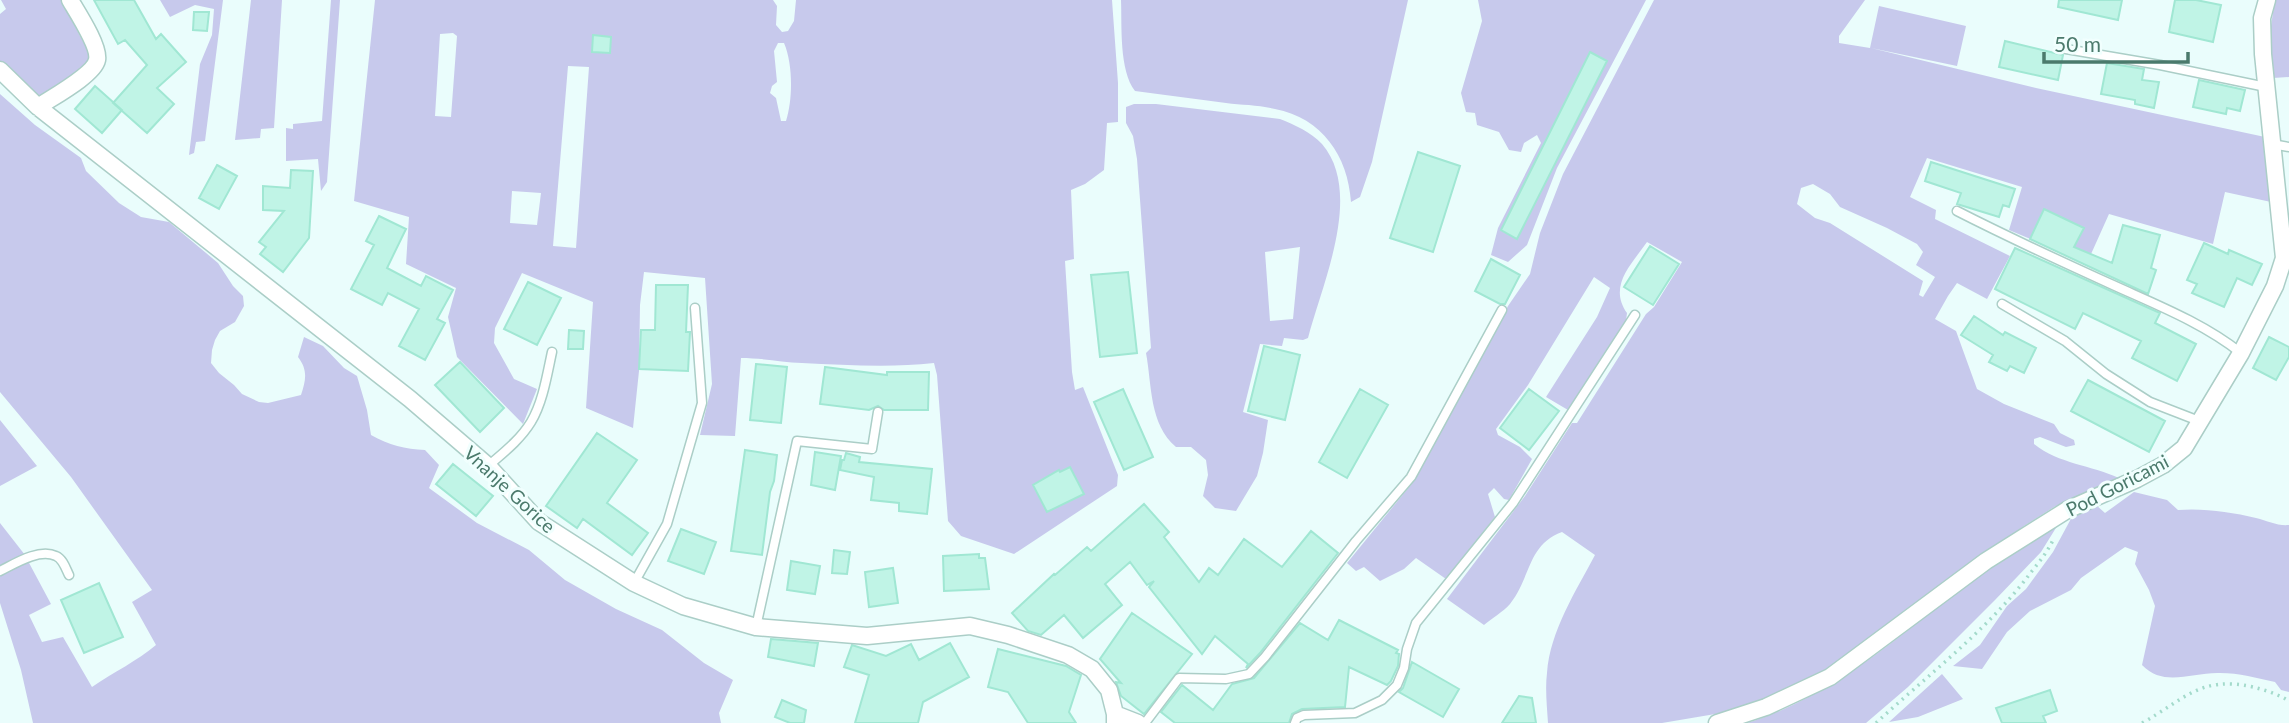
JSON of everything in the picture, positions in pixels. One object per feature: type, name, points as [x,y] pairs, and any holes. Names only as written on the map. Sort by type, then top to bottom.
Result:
[{"type":"street","points":[[37,107],[90,72],[97,60],[96,48],[70,0]]},
{"type":"street","name":"Pod Goricami","points":[[1717,723],[1766,707],[1830,677],[1986,561],[2067,510],[2163,465],[2183,448],[2241,354],[2275,286],[2284,258],[2266,87],[2262,18],[2267,0]]},
{"type":"street","name":"Vnanje Gorice","points":[[0,70],[37,107],[410,399],[488,466],[539,522],[634,583],[683,606],[757,627],[867,636],[970,626],[1008,635],[1068,655],[1092,669],[1109,690],[1115,718]]},
{"type":"street","points":[[1115,718],[1138,723]]},
{"type":"lane","points":[[2066,49],[2266,87]]},
{"type":"lane","points":[[2272,144],[2289,147]]},
{"type":"lane","points":[[1957,211],[2219,335],[2241,354]]},
{"type":"lane","points":[[2002,304],[2065,341],[2106,374],[2150,402],[2199,421]]},
{"type":"lane","points":[[634,583],[667,524],[702,402],[695,307]]},
{"type":"lane","points":[[1144,723],[1179,678],[1226,679],[1249,674],[1265,657],[1356,541],[1411,477],[1502,310]]},
{"type":"lane","points":[[1295,723],[1297,718],[1304,716],[1356,713],[1382,700],[1396,685],[1404,668],[1406,649],[1416,623],[1513,503],[1635,315]]},
{"type":"lane","points":[[488,466],[513,444],[531,422],[545,386],[552,352]]},
{"type":"lane","points":[[757,627],[797,441],[872,449],[878,412]]},
{"type":"lane","points":[[0,571],[42,554],[56,556],[69,575]]},
{"type":"path","points":[[1876,723],[1988,623],[2023,584],[2054,539]]},
{"type":"path","points":[[2142,723],[2184,696],[2206,685],[2223,682],[2264,690],[2289,701]]},
{"type":"shaded area","points":[[1,0],[61,0],[88,51],[89,60],[86,66],[44,95],[37,96],[0,62],[0,14],[6,9]]},
{"type":"shaded area","points":[[160,0],[223,0],[205,141],[196,142],[194,153],[189,155],[200,64],[212,35],[214,9],[195,5],[170,17]]},
{"type":"shaded area","points":[[251,0],[282,0],[274,128],[261,129],[260,138],[235,140]]},
{"type":"shaded area","points":[[331,0],[340,0],[327,182],[321,191],[318,159],[286,161],[286,128],[293,129],[293,124],[322,121]]},
{"type":"shaded area","points":[[375,0],[773,0],[777,6],[776,25],[782,32],[788,31],[794,21],[796,0],[1112,0],[1118,122],[1107,123],[1104,170],[1085,184],[1071,190],[1074,259],[1065,261],[1075,390],[1083,387],[1118,475],[1117,486],[1014,554],[961,536],[948,521],[934,363],[851,365],[741,358],[735,436],[700,435],[712,384],[705,278],[644,272],[633,428],[586,408],[593,302],[522,273],[495,328],[494,343],[514,379],[537,389],[523,424],[457,357],[448,317],[456,288],[406,264],[409,217],[354,201]],"holes":[[[453,33],[457,36],[451,117],[435,116],[440,34]],[[778,43],[784,43],[789,61],[791,92],[786,121],[781,121],[776,98],[770,93],[777,82],[774,51]],[[568,66],[589,67],[576,248],[553,246]],[[512,191],[541,193],[537,225],[510,223]]]},
{"type":"shaded area","points":[[1121,0],[1408,0],[1372,162],[1360,197],[1351,202],[1344,169],[1330,142],[1319,130],[1292,114],[1263,107],[1135,91],[1126,72],[1124,60]]},
{"type":"shaded area","points":[[1478,0],[1646,0],[1557,168],[1527,245],[1508,262],[1491,255],[1498,228],[1541,143],[1537,135],[1524,143],[1521,152],[1509,150],[1499,132],[1477,125],[1475,113],[1466,112],[1461,93],[1482,21]]},
{"type":"shaded area","points":[[1654,0],[1865,0],[1839,36],[1839,43],[1870,48],[1879,6],[1966,26],[1957,66],[1871,48],[2036,88],[2265,137],[2271,202],[2225,192],[2213,244],[2109,214],[2087,263],[2009,230],[2022,187],[1927,158],[1910,197],[1936,210],[1935,219],[2010,256],[1987,299],[1957,283],[1935,319],[1956,331],[1977,389],[2004,404],[2054,424],[2060,433],[2074,440],[2075,445],[2066,447],[2040,437],[2034,439],[2034,444],[2044,451],[2119,478],[2054,507],[1822,673],[1766,700],[1733,711],[1662,723],[1548,723],[1546,679],[1553,642],[1565,612],[1595,555],[1562,532],[1551,538],[1536,554],[1510,604],[1484,625],[1447,599],[1525,496],[1572,423],[1577,423],[1682,262],[1647,242],[1629,267],[1621,285],[1620,294],[1627,313],[1626,321],[1568,410],[1546,397],[1597,317],[1610,288],[1594,277],[1528,385],[1496,429],[1498,435],[1520,447],[1532,459],[1509,500],[1504,499],[1494,488],[1488,494],[1495,517],[1446,579],[1416,558],[1404,569],[1380,581],[1364,567],[1356,571],[1347,563],[1414,481],[1508,306],[1530,274],[1540,233],[1563,174]],"holes":[[[1813,184],[1830,194],[1840,207],[1917,244],[1923,252],[1916,265],[1935,277],[1923,297],[1919,295],[1923,281],[1830,223],[1815,218],[1797,204],[1801,188]]]},
{"type":"shaded area","points":[[2275,0],[2289,0],[2289,77],[2273,78],[2269,38]]},
{"type":"shaded area","points":[[0,94],[35,125],[81,158],[86,171],[119,203],[141,217],[169,222],[218,263],[243,296],[244,306],[235,322],[220,331],[212,350],[211,363],[242,394],[268,403],[301,395],[305,375],[298,357],[304,337],[323,346],[344,368],[357,376],[371,435],[397,446],[425,450],[439,465],[429,488],[477,523],[529,550],[565,580],[616,609],[662,630],[704,663],[733,680],[719,713],[721,723],[33,723],[21,670],[0,603],[0,575],[28,561],[51,604],[29,615],[42,642],[63,637],[92,687],[156,645],[132,602],[152,590],[71,477],[0,392]]},
{"type":"shaded area","points":[[1134,104],[1156,104],[1280,119],[1318,140],[1334,164],[1340,187],[1340,213],[1330,266],[1308,338],[1284,338],[1282,346],[1260,344],[1243,412],[1268,420],[1257,476],[1236,511],[1215,508],[1203,496],[1208,475],[1206,460],[1191,447],[1176,447],[1167,438],[1156,416],[1146,353],[1151,348],[1137,159],[1133,136],[1126,123],[1126,107]],"holes":[[[1300,247],[1293,319],[1270,321],[1265,252]]]},
{"type":"shaded area","points":[[0,420],[37,466],[0,486]]},
{"type":"shaded area","points":[[2134,492],[2167,500],[2178,510],[2227,512],[2289,525],[2289,692],[2281,690],[2275,682],[2248,676],[2210,673],[2169,677],[2151,672],[2142,665],[2155,606],[2135,564],[2138,552],[2125,547],[2081,578],[2071,590],[2030,611],[2007,632],[1982,669],[1953,666],[1980,645],[2007,606],[2026,589],[2053,552],[2073,515],[2096,505],[2105,513]]},
{"type":"shaded area","points":[[0,523],[25,555],[0,567]]},
{"type":"shaded area","points":[[2059,523],[2041,552],[1995,600],[1908,687],[1866,723],[1747,723],[1781,710],[1845,676],[1998,559]]},
{"type":"shaded area","points":[[1942,674],[1963,699],[1918,717],[1889,722]]},
{"type":"building","points":[[94,0],[134,0],[156,39],[161,34],[186,62],[157,88],[174,104],[147,133],[113,103],[147,65],[125,40],[118,44]]},
{"type":"building","points":[[2059,0],[2122,0],[2118,20],[2058,7]]},
{"type":"building","points":[[2175,0],[2196,0],[2221,5],[2213,42],[2169,32]]},
{"type":"building","points":[[194,12],[209,12],[207,31],[193,30]]},
{"type":"building","points":[[593,35],[611,37],[610,53],[592,52]]},
{"type":"building","points":[[2005,41],[2063,55],[2058,80],[1999,67]]},
{"type":"building","points":[[1590,52],[1607,61],[1517,239],[1501,230]]},
{"type":"building","points":[[2107,63],[2144,69],[2142,80],[2159,82],[2154,108],[2135,104],[2135,100],[2101,94]]},
{"type":"building","points":[[2199,80],[2245,90],[2240,111],[2227,108],[2226,114],[2193,107]]},
{"type":"building","points":[[95,86],[122,110],[102,133],[75,109]]},
{"type":"building","points":[[1418,152],[1460,166],[1433,252],[1390,238]]},
{"type":"building","points":[[1931,162],[2015,189],[2009,207],[2003,205],[1999,217],[1957,204],[1961,193],[1925,181]]},
{"type":"building","points":[[217,165],[237,176],[219,209],[199,198]]},
{"type":"building","points":[[291,170],[313,171],[309,238],[283,272],[260,254],[266,247],[259,242],[284,211],[263,210],[263,186],[290,188]]},
{"type":"building","points":[[2044,209],[2084,228],[2074,247],[2112,263],[2123,225],[2160,235],[2151,268],[2156,270],[2148,294],[2030,239]]},
{"type":"building","points":[[379,216],[406,229],[387,268],[421,286],[426,276],[453,290],[437,319],[445,323],[425,360],[399,346],[419,309],[388,293],[382,305],[351,289],[374,245],[366,241]]},
{"type":"building","points":[[2204,243],[2228,254],[2229,250],[2262,264],[2252,285],[2237,278],[2224,307],[2192,293],[2197,284],[2187,280]]},
{"type":"building","points":[[1650,246],[1679,264],[1653,305],[1624,287]]},
{"type":"building","points":[[2015,248],[2160,313],[2155,323],[2196,344],[2177,381],[2132,358],[2141,341],[2083,313],[2075,329],[1995,289]]},
{"type":"building","points":[[1491,259],[1520,275],[1505,304],[1475,291]]},
{"type":"building","points":[[1128,272],[1137,353],[1100,357],[1091,275]]},
{"type":"building","points":[[528,282],[561,298],[537,345],[504,329]]},
{"type":"building","points":[[656,285],[688,285],[688,371],[639,369],[641,330],[655,330]]},
{"type":"building","points":[[1974,316],[2003,335],[2005,332],[2036,348],[2024,373],[2010,366],[2007,371],[1989,362],[1993,355],[1961,335]]},
{"type":"building","points":[[569,330],[584,331],[583,349],[568,349]]},
{"type":"building","points":[[2269,337],[2289,347],[2289,357],[2276,380],[2253,368]]},
{"type":"building","points":[[1264,346],[1300,355],[1285,420],[1248,411]]},
{"type":"building","points":[[460,362],[504,408],[480,432],[435,385]]},
{"type":"building","points":[[756,364],[787,367],[781,423],[750,420]]},
{"type":"building","points":[[825,367],[887,375],[887,372],[929,372],[928,410],[884,410],[878,406],[869,410],[820,404]]},
{"type":"building","points":[[2088,380],[2165,421],[2149,452],[2071,411]]},
{"type":"building","points":[[1123,389],[1153,457],[1124,470],[1094,402]]},
{"type":"building","points":[[1360,389],[1388,405],[1347,478],[1319,462]]},
{"type":"building","points":[[1529,389],[1559,411],[1529,450],[1500,428]]},
{"type":"building","points":[[597,433],[637,460],[607,503],[648,533],[632,555],[583,519],[577,528],[546,506]]},
{"type":"building","points":[[745,450],[777,455],[762,555],[731,551]]},
{"type":"building","points":[[815,452],[841,456],[835,490],[811,485]]},
{"type":"building","points":[[846,453],[860,457],[859,462],[932,469],[927,514],[899,511],[899,503],[871,500],[874,477],[840,470]]},
{"type":"building","points":[[453,464],[493,496],[476,516],[436,484]]},
{"type":"building","points":[[1070,467],[1084,494],[1047,512],[1033,485],[1059,470],[1060,472]]},
{"type":"building","points":[[1144,504],[1169,532],[1164,537],[1199,582],[1209,568],[1218,575],[1244,539],[1282,567],[1311,531],[1338,553],[1246,668],[1248,664],[1215,636],[1202,654],[1149,587],[1154,581],[1147,585],[1130,562],[1105,584],[1122,605],[1083,638],[1064,615],[1041,635],[1028,631],[1012,613],[1054,574],[1087,547],[1091,551]]},
{"type":"building","points":[[681,529],[716,542],[704,574],[668,561]]},
{"type":"building","points":[[834,550],[850,552],[847,574],[832,573]]},
{"type":"building","points":[[979,554],[979,558],[985,558],[989,589],[944,591],[943,556]]},
{"type":"building","points":[[791,561],[820,566],[815,594],[787,590]]},
{"type":"building","points":[[893,568],[898,603],[869,607],[865,572]]},
{"type":"building","points":[[99,583],[123,637],[84,653],[61,600]]},
{"type":"building","points":[[1132,613],[1192,654],[1144,714],[1121,696],[1116,682],[1121,683],[1100,659]]},
{"type":"building","points":[[1339,620],[1398,650],[1398,666],[1387,685],[1349,667],[1345,707],[1302,709],[1292,714],[1289,723],[1175,723],[1161,712],[1182,685],[1213,710],[1232,684],[1254,678],[1300,623],[1328,640]]},
{"type":"building","points":[[771,639],[818,643],[814,666],[768,657]]},
{"type":"building","points":[[950,643],[969,677],[923,702],[918,723],[855,723],[869,675],[844,667],[852,645],[886,656],[911,644],[919,660]]},
{"type":"building","points":[[998,649],[1066,666],[1081,675],[1069,712],[1076,723],[1028,723],[1008,692],[988,687]]},
{"type":"building","points":[[1412,662],[1459,689],[1443,717],[1399,692]]},
{"type":"building","points":[[2050,690],[2057,711],[2043,716],[2046,723],[2002,723],[1996,708]]},
{"type":"building","points":[[1519,696],[1532,698],[1536,723],[1502,723]]},
{"type":"building","points":[[782,700],[806,710],[804,723],[790,723],[775,717]]}]
